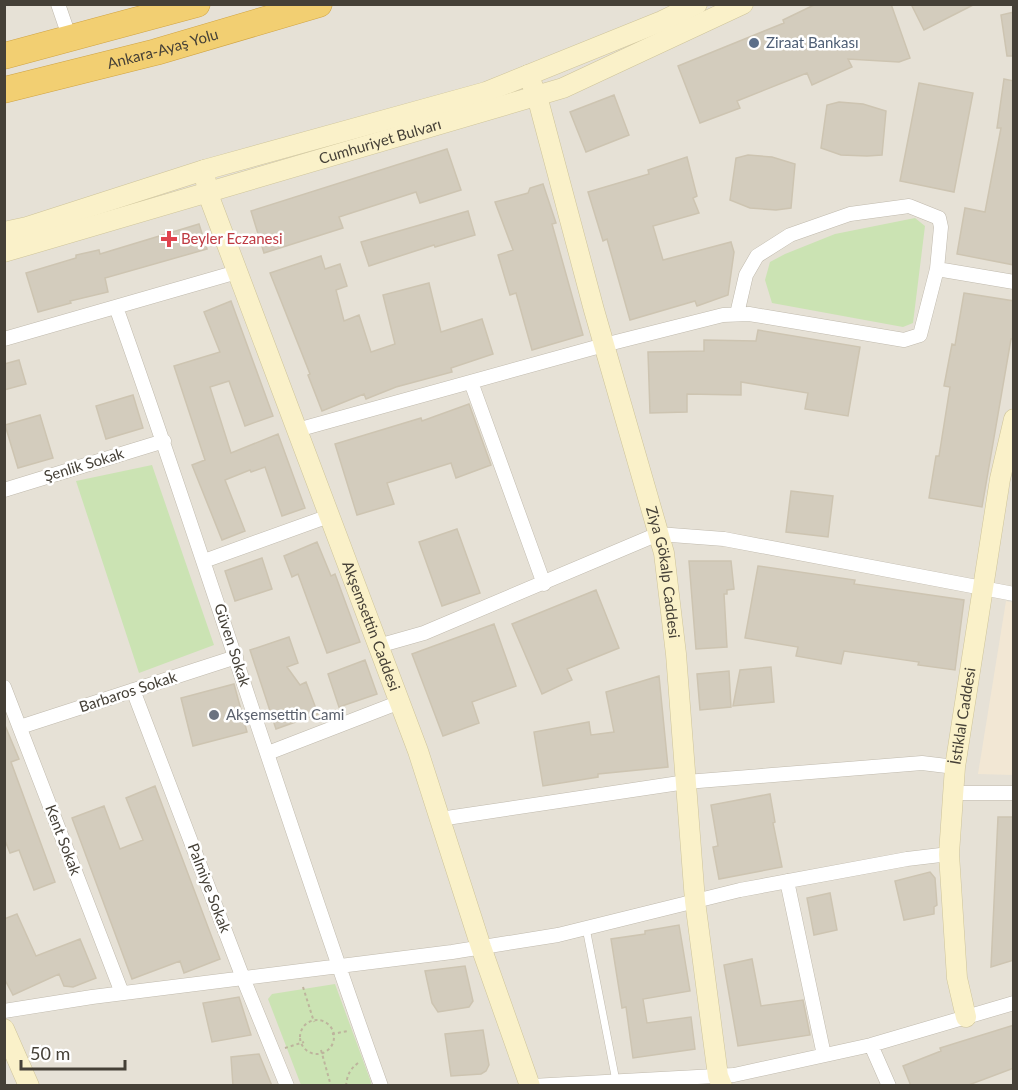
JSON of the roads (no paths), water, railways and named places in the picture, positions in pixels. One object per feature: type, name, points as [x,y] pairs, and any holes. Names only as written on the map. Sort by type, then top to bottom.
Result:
[{"type":"highway","points":[[4,56],[197,4]]},
{"type":"highway","name":"Ankara-Ayaş Yolu","points":[[4,90],[156,51],[319,4]]},
{"type":"street","points":[[58,4],[70,39]]},
{"type":"street","name":"Cumhuriyet Bulvarı","points":[[4,232],[27,227],[204,170],[486,92],[662,21],[697,4]]},
{"type":"street","name":"Cumhuriyet Bulvarı","points":[[4,252],[564,88],[743,4]]},
{"type":"street","name":"Ziya Gökalp Caddesi","points":[[528,75],[537,96],[604,345],[664,553],[676,654],[695,901],[720,1081]]},
{"type":"street","name":"Akşemsettin Caddesi","points":[[204,170],[208,194],[418,751],[481,947],[531,1086]]},
{"type":"street","points":[[297,430],[604,345],[723,315],[749,314],[904,340],[920,335],[937,269],[941,227],[939,218],[929,212],[909,206],[850,214],[790,235],[757,256],[746,275],[737,314]]},
{"type":"street","points":[[937,269],[1014,282]]},
{"type":"street","points":[[4,339],[237,272]]},
{"type":"street","name":"Güven Sokak","points":[[116,307],[164,441],[381,1086]]},
{"type":"street","points":[[471,382],[544,584]]},
{"type":"street","name":"İstiklal Caddesi","points":[[966,1017],[957,978],[949,854],[955,767],[1000,479],[1014,418]]},
{"type":"street","name":"Şenlik Sokak","points":[[4,490],[164,441]]},
{"type":"street","points":[[204,561],[329,516]]},
{"type":"street","points":[[378,645],[424,633],[658,534],[724,539],[1014,594]]},
{"type":"street","name":"Barbaros Sokak","points":[[20,727],[236,657]]},
{"type":"street","name":"Kent Sokak","points":[[4,687],[7,703],[20,727],[123,993]]},
{"type":"street","name":"Palmiye Sokak","points":[[133,690],[243,978],[287,1086]]},
{"type":"street","points":[[268,753],[400,702]]},
{"type":"street","points":[[440,819],[686,782],[922,763],[955,767]]},
{"type":"street","points":[[953,793],[1014,793]]},
{"type":"street","points":[[4,1011],[558,935],[787,881],[907,859],[949,854]]},
{"type":"street","points":[[787,881],[824,1055]]},
{"type":"street","points":[[531,1086],[616,1081],[720,1081],[734,1075],[871,1045],[1014,1002]]},
{"type":"street","points":[[4,1029],[29,1086]]},
{"type":"street","points":[[871,1045],[889,1086]]},
{"type":"lane","points":[[586,928],[616,1081]]},
{"type":"place","name":"Ziraat Bankası","points":[[754,43]]},
{"type":"place","name":"Beyler Eczanesi","points":[[169,239]]},
{"type":"place","name":"Akşemsettin Cami","points":[[214,715]]}]
